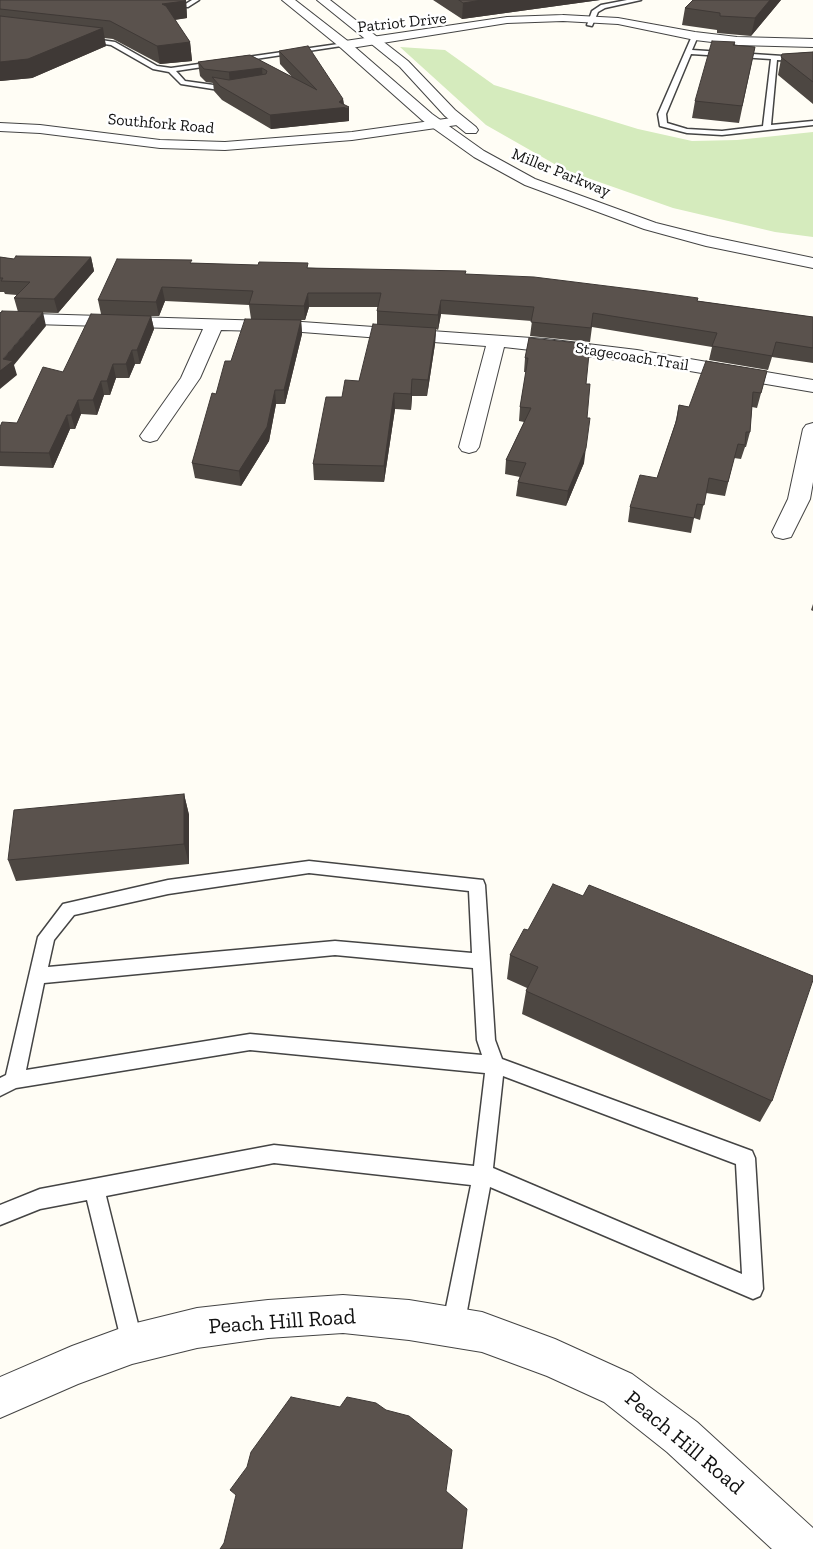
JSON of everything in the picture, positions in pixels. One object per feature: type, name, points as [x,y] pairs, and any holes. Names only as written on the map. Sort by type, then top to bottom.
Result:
[{"type":"street","name":"Miller Parkway","points":[[288,0],[345,45],[432,121],[501,168],[562,196],[650,226],[697,239],[813,263]]},
{"type":"street","name":"Miller Parkway","points":[[324,0],[404,64],[454,117],[485,140],[528,166],[624,206],[702,228],[813,251]]},
{"type":"street","name":"Patriot Drive","points":[[345,45],[520,26],[591,22],[637,26],[695,36],[763,43],[813,43]]},
{"type":"street","name":"Southfork Road","points":[[0,127],[40,129],[142,143],[199,146],[262,145],[454,117]]},
{"type":"street","name":"Stagecoach Trail","points":[[0,318],[359,330],[496,342],[546,344],[618,353],[813,386]]},
{"type":"street","points":[[150,436],[190,378],[214,326]]},
{"type":"street","points":[[468,447],[476,425],[496,342]]},
{"type":"street","points":[[783,532],[800,499],[813,429]]},
{"type":"street","name":"Peach Hill Road","points":[[0,1398],[72,1366],[132,1344],[196,1328],[268,1319],[342,1314],[409,1320],[482,1332],[555,1359],[618,1388],[682,1437],[804,1549]]},
{"type":"lane","points":[[186,6],[196,0]]},
{"type":"lane","points":[[591,22],[595,11],[604,6],[638,0]]},
{"type":"lane","points":[[695,36],[662,114],[663,124],[687,131],[722,133],[813,123]]},
{"type":"lane","points":[[75,38],[114,43],[155,68],[171,70],[345,45]]},
{"type":"lane","points":[[688,52],[813,60]]},
{"type":"lane","points":[[767,128],[774,59]]},
{"type":"lane","points":[[171,70],[183,83],[230,90],[238,89]]},
{"type":"lane","points":[[0,1216],[40,1199],[274,1154],[482,1177],[494,1178],[753,1288],[745,1158],[495,1065],[250,1042],[7,1083],[46,937],[70,909],[168,887],[308,867],[477,885],[486,1040],[495,1065],[482,1177],[453,1328]]},
{"type":"lane","points":[[37,976],[335,948],[481,961]]},
{"type":"lane","points":[[94,1189],[132,1344]]},
{"type":"green space","points":[[400,47],[445,50],[494,85],[638,129],[692,141],[737,140],[813,132],[813,237],[775,232],[673,208],[565,170],[486,125]]},
{"type":"building","points":[[0,0],[185,0],[162,4],[166,6],[190,42],[157,46],[110,21],[0,9]]},
{"type":"building","points":[[459,0],[482,0],[463,3]]},
{"type":"building","points":[[693,0],[770,0],[755,18],[720,16],[720,13],[685,8]]},
{"type":"building","points":[[0,16],[103,28],[28,59],[0,62]]},
{"type":"building","points":[[712,41],[735,42],[733,45],[755,47],[742,106],[695,101]]},
{"type":"building","points":[[308,46],[343,99],[339,102],[349,107],[270,115],[220,86],[212,77],[229,80],[266,74],[267,71],[262,68],[229,72],[204,69],[198,62],[250,55],[317,90],[279,51]]},
{"type":"building","points":[[813,52],[813,82],[781,57],[782,54]]},
{"type":"building","points":[[16,256],[91,257],[54,299],[14,298],[30,282],[1,281],[3,278],[0,278],[0,257],[14,259]]},
{"type":"building","points":[[117,259],[192,260],[190,263],[258,265],[259,262],[308,263],[307,268],[466,271],[465,274],[534,277],[647,291],[698,298],[697,301],[813,317],[813,348],[776,342],[772,356],[712,346],[717,333],[593,313],[591,328],[531,322],[534,307],[441,300],[438,315],[377,311],[381,293],[308,293],[304,306],[249,304],[253,291],[162,287],[156,302],[98,300]]},
{"type":"building","points":[[2,311],[43,312],[3,359],[13,361],[0,371],[0,314]]},
{"type":"building","points":[[91,314],[151,316],[137,350],[132,350],[126,364],[113,364],[107,381],[101,381],[93,400],[78,400],[71,415],[67,415],[49,453],[0,452],[0,427],[2,422],[17,423],[43,367],[63,372]]},
{"type":"building","points":[[245,319],[301,320],[284,390],[275,390],[267,427],[239,471],[192,463],[212,393],[216,394],[225,361],[231,361]]},
{"type":"building","points":[[373,324],[436,328],[428,380],[412,379],[411,394],[394,393],[384,466],[313,464],[326,397],[342,397],[345,380],[359,381]]},
{"type":"building","points":[[529,338],[590,344],[586,384],[590,384],[587,418],[590,418],[586,448],[568,491],[518,482],[526,463],[506,460],[531,408],[520,407],[528,358],[525,358]]},
{"type":"building","points":[[706,361],[767,371],[761,393],[753,392],[750,432],[746,432],[745,445],[738,444],[728,482],[709,478],[704,505],[697,504],[694,518],[630,507],[640,475],[657,478],[677,419],[679,405],[689,407]]},
{"type":"building","points":[[184,794],[184,844],[8,860],[14,810]]},
{"type":"building","points":[[553,884],[583,896],[589,885],[813,976],[772,1101],[526,991],[538,967],[510,955],[524,929],[528,930]]},
{"type":"building","points":[[291,1397],[340,1407],[347,1397],[376,1403],[386,1410],[409,1416],[452,1450],[446,1491],[467,1509],[462,1549],[220,1549],[224,1543],[236,1495],[230,1490],[247,1467],[251,1452]]}]
